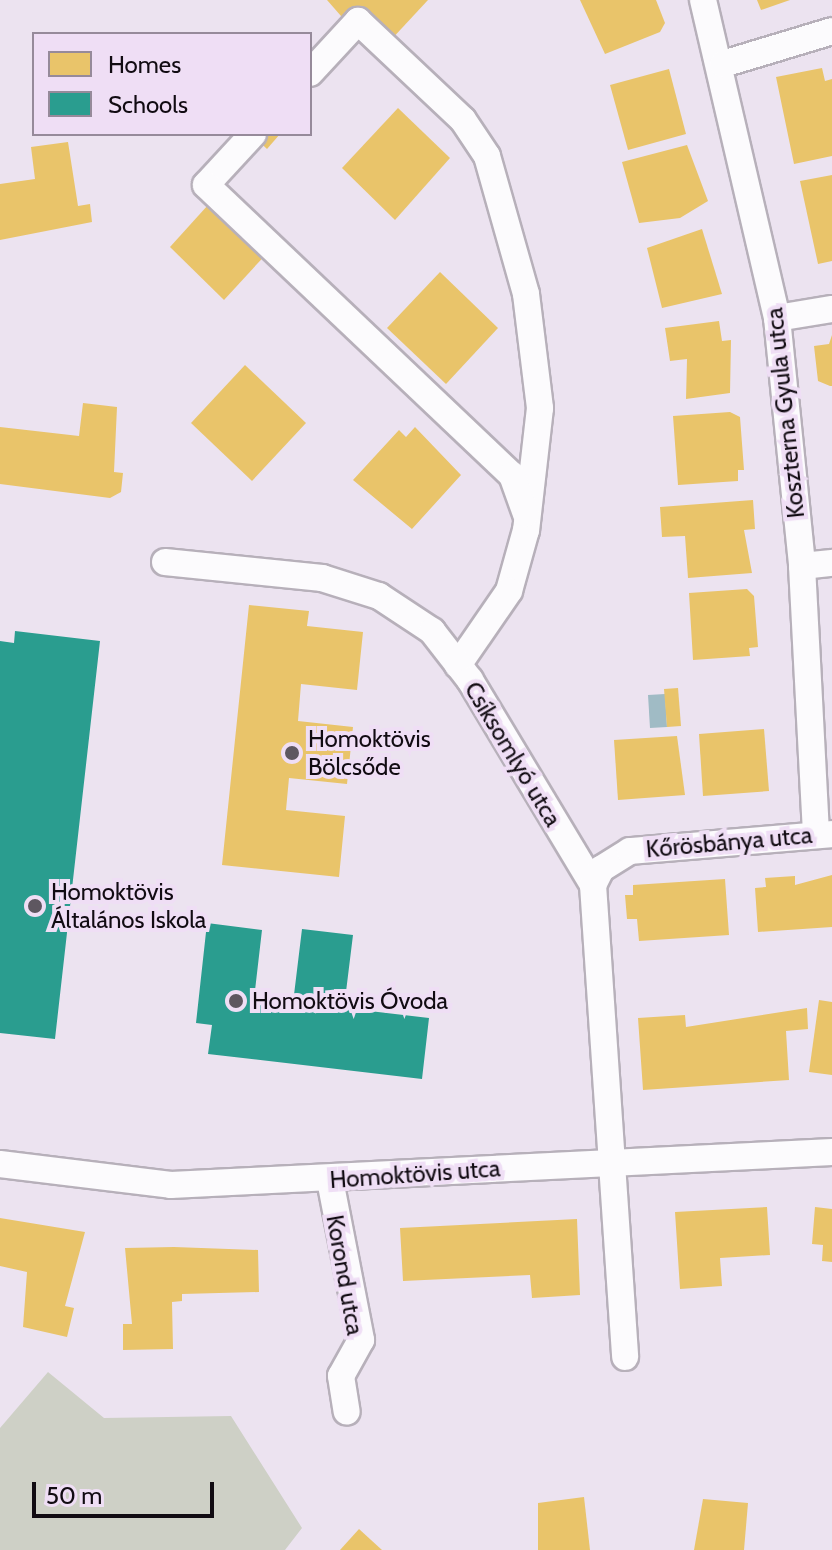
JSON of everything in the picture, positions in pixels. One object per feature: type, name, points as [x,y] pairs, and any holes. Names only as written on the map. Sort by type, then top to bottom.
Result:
[{"type":"street","name":"Koszterna Gyula utca","points":[[703,0],[723,64],[777,318],[802,566],[824,834]]},
{"type":"street","points":[[312,71],[358,21],[463,120],[487,156],[526,294],[540,408],[526,530],[509,591],[458,665]]},
{"type":"street","points":[[723,64],[832,31]]},
{"type":"street","points":[[251,136],[206,185],[512,475],[525,500],[526,530]]},
{"type":"street","points":[[777,318],[832,309]]},
{"type":"street","name":"Csíksomlyó utca","points":[[165,562],[322,578],[379,596],[432,631],[458,665],[593,885],[625,1357]]},
{"type":"street","points":[[802,566],[832,563]]},
{"type":"street","name":"Kőrösbánya utca","points":[[593,885],[601,869],[630,851],[824,834]]},
{"type":"street","name":"Homoktövis utca","points":[[0,1164],[171,1185],[330,1180],[610,1159],[832,1152]]},
{"type":"street","name":"Korond utca","points":[[330,1180],[361,1340],[341,1376],[347,1412]]},
{"type":"shaded area","points":[[48,1372],[104,1418],[231,1416],[302,1528],[285,1550],[0,1550],[0,1428]]},
{"type":"water","points":[[665,694],[667,727],[650,728],[648,695]]},
{"type":"building: Homes","points":[[327,0],[428,0],[376,56]]},
{"type":"building: Homes","points":[[580,0],[656,0],[665,23],[660,32],[605,54]]},
{"type":"building: Homes","points":[[757,0],[790,0],[761,10]]},
{"type":"building: Homes","points":[[822,68],[825,81],[832,79],[832,156],[794,164],[776,77]]},
{"type":"building: Homes","points":[[669,69],[686,134],[628,150],[610,85]]},
{"type":"building: Homes","points":[[398,108],[450,158],[395,220],[342,168]]},
{"type":"building: Homes","points":[[253,136],[278,136],[267,149]]},
{"type":"building: Homes","points":[[68,142],[78,206],[90,204],[92,222],[0,240],[0,184],[35,179],[31,147]]},
{"type":"building: Homes","points":[[687,145],[708,201],[680,218],[639,223],[622,162]]},
{"type":"building: Homes","points":[[832,175],[832,261],[818,264],[800,181]]},
{"type":"building: Homes","points":[[227,184],[281,238],[224,300],[170,247]]},
{"type":"building: Homes","points":[[702,229],[722,294],[662,308],[647,248]]},
{"type":"building: Homes","points":[[440,272],[498,328],[446,384],[387,328]]},
{"type":"building: Homes","points":[[719,321],[722,341],[731,340],[730,393],[686,399],[687,359],[670,361],[665,328]]},
{"type":"building: Homes","points":[[832,335],[830,386],[818,381],[814,346],[829,344]]},
{"type":"building: Homes","points":[[245,365],[306,423],[252,481],[191,423]]},
{"type":"building: Homes","points":[[83,403],[117,407],[114,472],[123,473],[121,492],[110,498],[0,484],[0,427],[79,436]]},
{"type":"building: Homes","points":[[730,412],[740,417],[744,470],[738,470],[738,481],[678,485],[673,416]]},
{"type":"building: Homes","points":[[415,427],[461,475],[412,529],[353,480],[399,430],[406,437]]},
{"type":"building: Homes","points":[[753,500],[755,529],[744,530],[752,573],[688,578],[685,536],[662,537],[660,507]]},
{"type":"building: Homes","points":[[747,589],[754,596],[758,647],[749,648],[750,656],[693,660],[689,593]]},
{"type":"building: Homes","name":"Homoktövis Bölcsőde","points":[[249,605],[309,611],[307,626],[363,632],[357,690],[301,684],[298,721],[353,727],[347,784],[289,778],[286,810],[345,816],[339,877],[222,865]]},
{"type":"building: Homes","points":[[678,688],[681,726],[667,727],[664,689]]},
{"type":"building: Homes","points":[[764,729],[769,791],[703,796],[699,734]]},
{"type":"building: Homes","points":[[677,736],[685,795],[618,800],[614,740]]},
{"type":"building: Homes","points":[[832,875],[832,927],[758,932],[755,888],[766,887],[765,878],[795,876],[795,885]]},
{"type":"building: Homes","points":[[725,879],[729,935],[639,941],[637,919],[627,919],[625,895],[633,895],[633,885]]},
{"type":"building: Homes","points":[[819,1000],[832,1002],[832,1075],[809,1072]]},
{"type":"building: Homes","points":[[807,1008],[808,1029],[786,1031],[789,1080],[643,1090],[638,1018],[685,1015],[686,1027]]},
{"type":"building: Homes","points":[[767,1207],[770,1255],[720,1258],[722,1286],[680,1289],[675,1212]]},
{"type":"building: Homes","points":[[815,1207],[832,1209],[832,1262],[822,1261],[823,1245],[812,1244]]},
{"type":"building: Homes","points":[[0,1218],[85,1232],[65,1306],[74,1308],[67,1337],[23,1327],[27,1272],[0,1266]]},
{"type":"building: Homes","points":[[577,1219],[580,1295],[532,1298],[530,1275],[403,1281],[400,1228]]},
{"type":"building: Homes","points":[[125,1248],[258,1250],[259,1292],[182,1294],[182,1301],[172,1302],[173,1349],[123,1350],[123,1324],[132,1324]]},
{"type":"building: Homes","points":[[584,1497],[590,1550],[538,1550],[538,1503]]},
{"type":"building: Homes","points":[[703,1499],[748,1503],[744,1550],[694,1550]]},
{"type":"building: Homes","points":[[359,1529],[382,1550],[340,1550]]},
{"type":"building: Schools","name":"Homoktövis Általános Iskola","points":[[15,631],[100,641],[55,1039],[0,1033],[0,641],[14,643]]},
{"type":"building: Schools","name":"Homoktövis Óvoda","points":[[207,923],[262,930],[254,999],[293,1003],[302,929],[353,935],[344,1008],[429,1018],[422,1079],[208,1054],[212,1025],[196,1023]]},
{"type":"place","name":"Homoktövis Bölcsőde","points":[[292,753]]},
{"type":"place","name":"Homoktövis Általános Iskola","points":[[35,906]]},
{"type":"place","name":"Homoktövis Óvoda","points":[[236,1001]]}]
